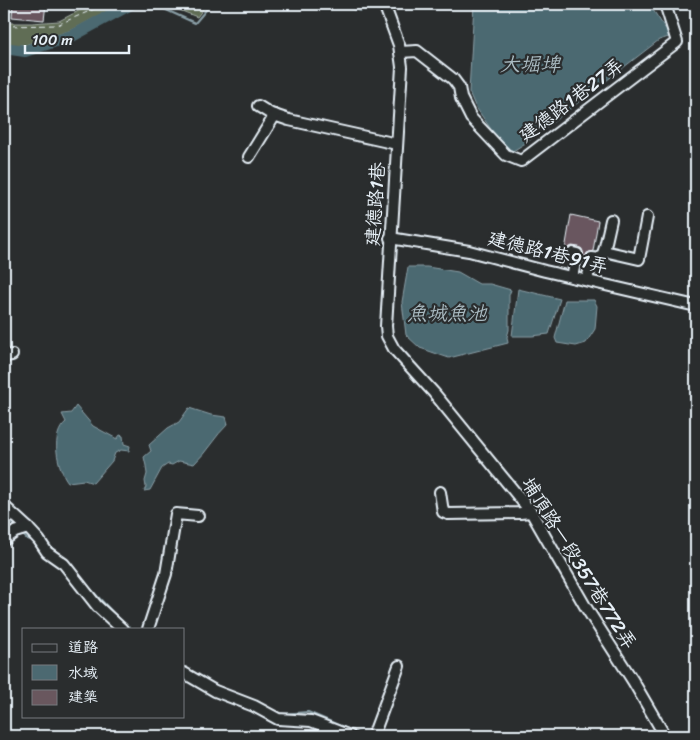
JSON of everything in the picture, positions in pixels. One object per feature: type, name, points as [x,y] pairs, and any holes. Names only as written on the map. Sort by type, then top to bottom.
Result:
[{"type":"street","name":"建德路1巷","points":[[384,4],[400,52],[402,67],[390,238],[387,336],[394,349],[434,393]]},
{"type":"street","name":"建德路1巷27弄","points":[[400,52],[417,51],[453,78],[459,87],[461,98],[471,118],[506,155],[521,161],[677,42],[665,4]]},
{"type":"street","points":[[258,106],[275,115],[339,132],[397,144]]},
{"type":"street","points":[[249,157],[275,115]]},
{"type":"street","points":[[604,251],[639,258],[647,217]]},
{"type":"street","points":[[572,277],[575,254],[600,259],[604,251],[611,220]]},
{"type":"street","name":"建德路1巷91弄","points":[[390,238],[468,251],[696,306]]},
{"type":"street","points":[[586,280],[592,258]]},
{"type":"street","name":"埔頂路一段357巷772弄","points":[[434,393],[531,512],[585,606],[633,681],[665,736]]},
{"type":"street","points":[[440,492],[443,512],[448,514],[531,512]]},
{"type":"street","points":[[4,506],[28,528],[47,552],[64,564],[97,606],[121,628]]},
{"type":"street","points":[[148,628],[166,574],[176,514],[198,516]]},
{"type":"street","points":[[4,540],[15,532],[28,528]]},
{"type":"street","points":[[373,736],[399,666]]},
{"type":"street","points":[[185,674],[215,691],[254,706],[278,719],[311,721],[350,736]]},
{"type":"path","points":[[4,26],[57,26],[106,4]]},
{"type":"green space","points":[[92,4],[121,4],[72,30],[25,45],[4,44],[4,23],[59,21]]},
{"type":"green space","points":[[164,4],[207,4],[197,17]]},
{"type":"water","name":"大堀埤","points":[[474,4],[649,4],[665,28],[674,29],[675,35],[659,40],[527,142],[513,151],[506,151],[475,106],[469,92]]},
{"type":"water","name":"魚城魚池","points":[[408,267],[427,267],[458,272],[479,284],[490,284],[511,290],[509,295],[508,343],[449,358],[420,348],[406,335],[402,302]]},
{"type":"water","points":[[518,289],[560,299],[549,334],[512,336]]},
{"type":"water","points":[[565,300],[594,300],[597,306],[595,329],[586,343],[576,346],[557,343],[555,338]]},
{"type":"water","points":[[76,406],[93,426],[117,439],[120,435],[123,436],[124,444],[130,446],[129,451],[121,450],[115,453],[112,461],[93,483],[84,480],[68,482],[58,460],[58,434],[66,422],[62,414],[71,413]]},
{"type":"water","points":[[189,408],[211,415],[226,417],[228,424],[194,464],[179,461],[172,465],[168,464],[162,468],[150,490],[144,491],[147,474],[144,457],[151,451],[149,445],[168,428],[179,422]]},
{"type":"building","points":[[13,4],[46,4],[44,20],[12,17]]},
{"type":"building","points":[[571,215],[598,221],[593,251],[587,253],[585,257],[583,257],[582,249],[579,247],[572,246],[565,250]]},
{"type":"waterway","points":[[4,48],[25,51],[74,35],[131,4]]},
{"type":"waterway","points":[[153,4],[195,23],[211,4],[215,4]]},
{"type":"waterway","points":[[331,4],[361,11]]},
{"type":"waterway","points":[[4,517],[15,527]]},
{"type":"waterway","points":[[22,534],[27,539],[35,541]]},
{"type":"waterway","points":[[47,544],[58,554]]},
{"type":"waterway","points":[[83,581],[130,628]]},
{"type":"waterway","points":[[211,683],[231,692]]},
{"type":"waterway","points":[[272,710],[281,714],[308,712],[364,736]]}]
